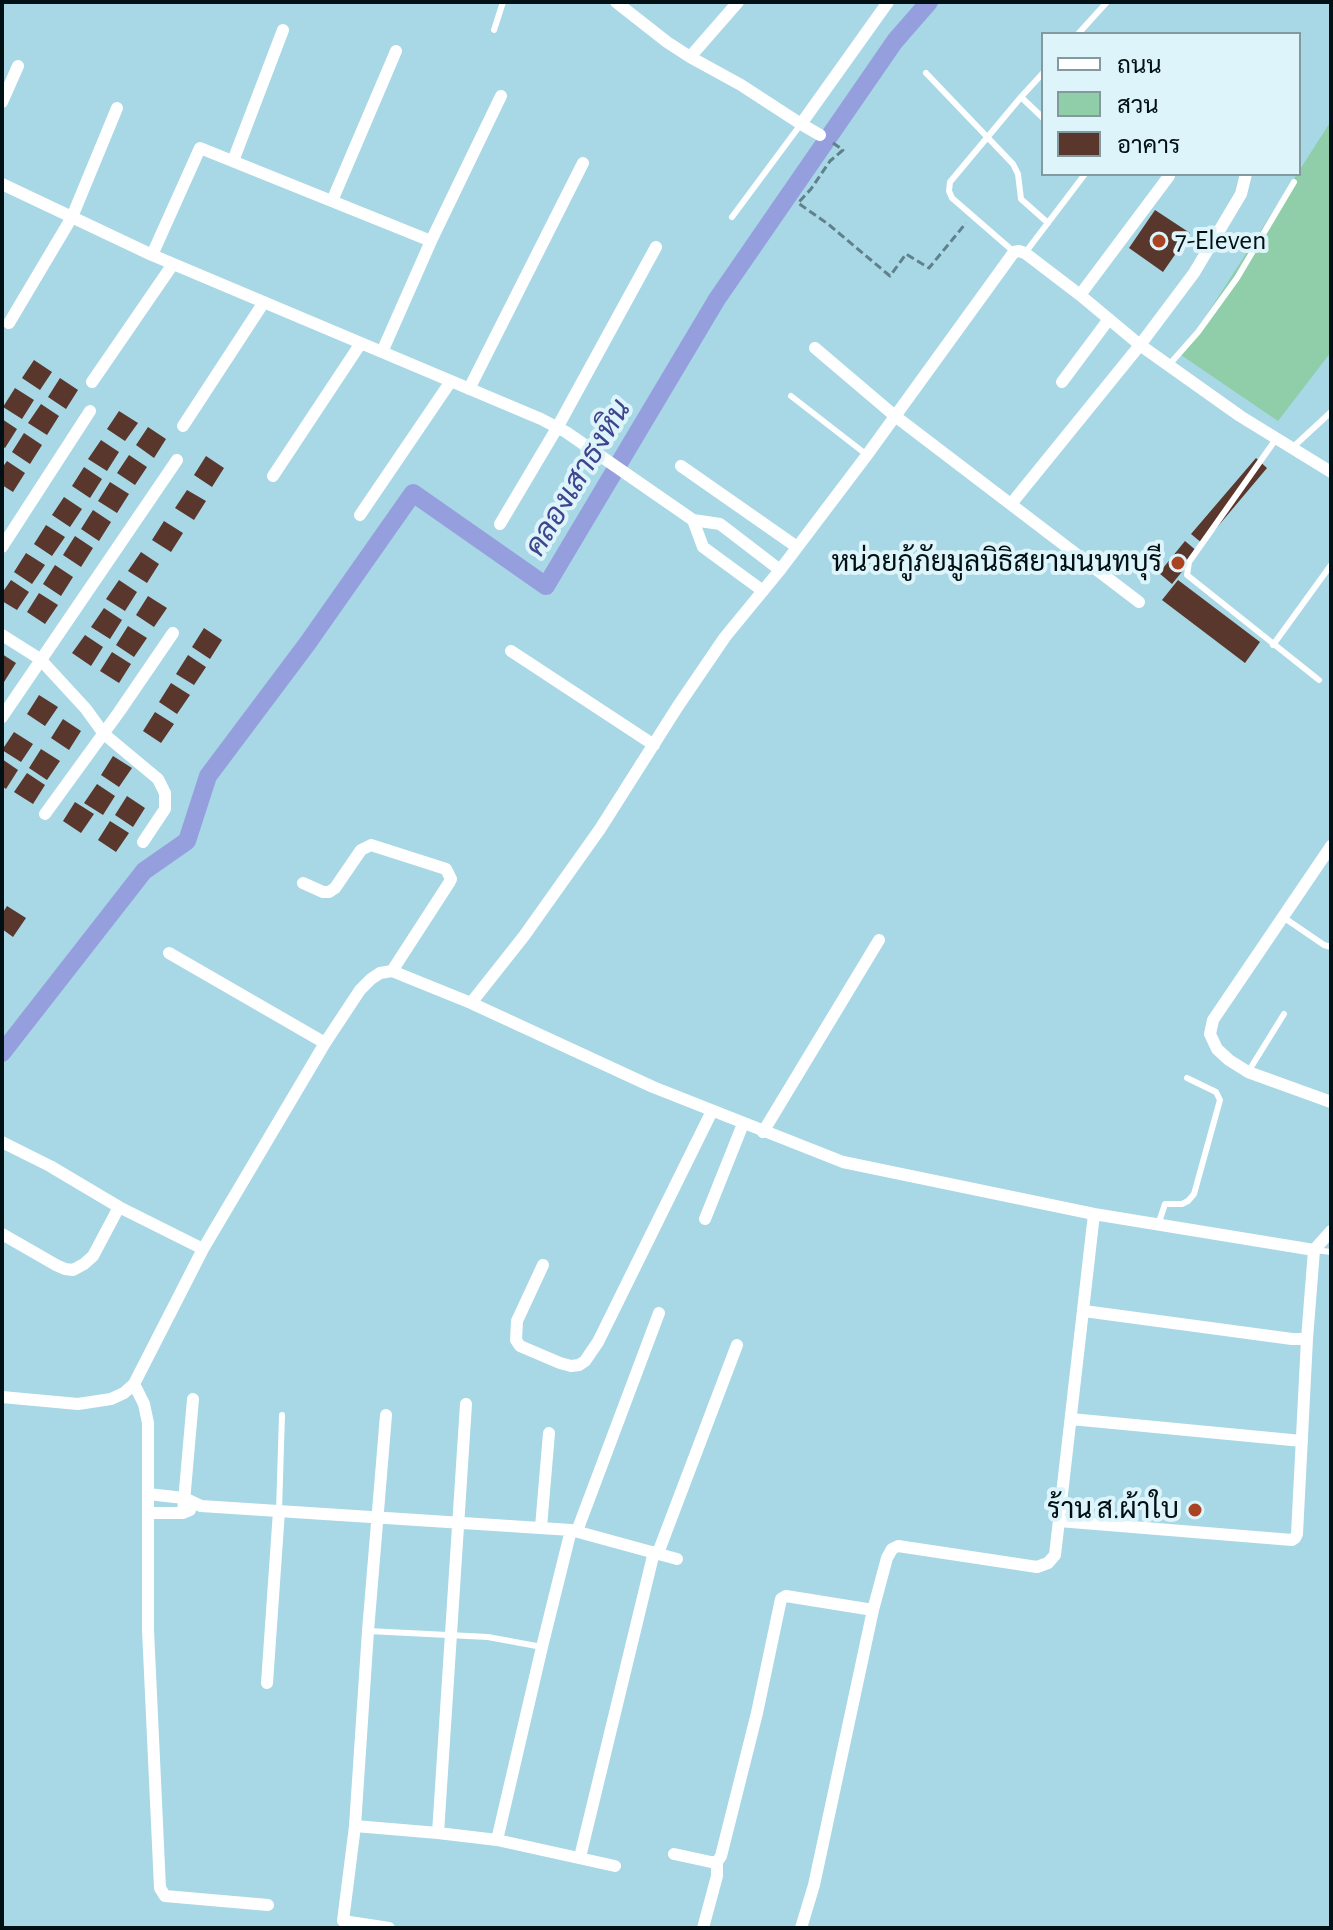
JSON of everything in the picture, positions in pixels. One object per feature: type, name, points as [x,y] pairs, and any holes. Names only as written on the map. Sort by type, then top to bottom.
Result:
[{"type":"street","points":[[616,2],[690,57],[820,135]]},
{"type":"street","points":[[690,57],[738,2]]},
{"type":"street","points":[[801,124],[888,2]]},
{"type":"street","points":[[233,161],[283,30]]},
{"type":"street","points":[[332,201],[396,51]]},
{"type":"street","points":[[2,102],[18,66]]},
{"type":"street","points":[[382,352],[501,96]]},
{"type":"street","points":[[9,323],[72,217],[117,108]]},
{"type":"street","points":[[152,255],[200,148],[431,241]]},
{"type":"street","points":[[469,389],[583,163]]},
{"type":"street","points":[[1080,295],[1169,176]]},
{"type":"street","points":[[1011,504],[1194,273],[1241,194],[1246,176]]},
{"type":"street","points":[[2,184],[152,255],[541,419],[693,520],[720,524],[780,570]]},
{"type":"street","points":[[500,524],[557,428],[656,247]]},
{"type":"street","points":[[471,1003],[562,884],[725,637],[780,570],[1020,252],[1080,295],[1168,366],[1291,449],[1331,472]]},
{"type":"street","points":[[92,382],[173,264]]},
{"type":"street","points":[[183,426],[264,302]]},
{"type":"street","points":[[1062,382],[1109,319]]},
{"type":"street","points":[[273,476],[361,343]]},
{"type":"street","points":[[815,348],[895,416],[1139,602]]},
{"type":"street","points":[[360,515],[451,381]]},
{"type":"street","points":[[2,547],[90,411]]},
{"type":"street","points":[[2,717],[177,460]]},
{"type":"street","points":[[681,466],[797,547]]},
{"type":"street","points":[[693,520],[703,547],[763,591]]},
{"type":"street","points":[[45,814],[173,633]]},
{"type":"street","points":[[2,635],[40,659],[86,709],[104,734],[158,779],[165,793],[165,809],[143,842]]},
{"type":"street","points":[[511,651],[654,745]]},
{"type":"street","points":[[303,883],[329,892],[361,850],[371,845],[446,869],[451,879],[449,883],[392,971]]},
{"type":"street","points":[[1331,846],[1213,1020],[1210,1034],[1217,1049],[1248,1072],[1331,1102]]},
{"type":"street","points":[[763,1132],[879,940]]},
{"type":"street","points":[[169,953],[325,1043]]},
{"type":"street","points":[[2,1397],[91,1403],[111,1399],[134,1384],[203,1249],[325,1043],[360,990],[380,973],[392,971],[712,1111],[843,1162],[1094,1214],[1314,1250]]},
{"type":"street","points":[[543,1265],[517,1321],[516,1340],[520,1346],[560,1363],[579,1365],[598,1342],[712,1111]]},
{"type":"street","points":[[705,1219],[743,1124]]},
{"type":"street","points":[[2,1157],[6,1144],[119,1207],[203,1249]]},
{"type":"street","points":[[2,1234],[56,1265],[73,1270],[93,1256],[119,1207]]},
{"type":"street","points":[[801,1928],[818,1871],[873,1610],[892,1549],[898,1546],[1037,1567],[1048,1563],[1055,1555],[1094,1214]]},
{"type":"street","points":[[1059,1521],[1292,1540],[1297,1534],[1314,1250],[1331,1231]]},
{"type":"street","points":[[1084,1311],[1307,1339]]},
{"type":"street","points":[[497,1840],[542,1647],[574,1531],[659,1313]]},
{"type":"street","points":[[580,1857],[656,1553],[737,1345]]},
{"type":"street","points":[[134,1384],[144,1404],[148,1423],[148,1630],[160,1888],[165,1896],[268,1905]]},
{"type":"street","points":[[183,1513],[193,1399]]},
{"type":"street","points":[[438,1833],[466,1404]]},
{"type":"street","points":[[386,1415],[355,1826],[342,1924],[389,1928]]},
{"type":"street","points":[[1071,1419],[1302,1441]]},
{"type":"street","points":[[541,1527],[549,1433]]},
{"type":"street","points":[[148,1494],[184,1498],[201,1506],[574,1531],[677,1559]]},
{"type":"street","points":[[148,1513],[183,1513],[201,1506]]},
{"type":"street","points":[[267,1683],[279,1511]]},
{"type":"street","points":[[703,1928],[717,1876],[717,1862],[728,1835],[781,1599],[786,1596],[873,1610]]},
{"type":"street","points":[[355,1826],[497,1840],[615,1866]]},
{"type":"street","points":[[674,1854],[717,1862]]},
{"type":"lane","points":[[494,30],[503,2]]},
{"type":"lane","points":[[1080,32],[1107,2]]},
{"type":"lane","points":[[926,73],[1013,164],[1018,174],[1021,199],[1048,223]]},
{"type":"lane","points":[[1041,75],[950,182],[949,191],[952,198],[1020,252],[1048,223],[1083,176]]},
{"type":"lane","points":[[1021,97],[1041,116]]},
{"type":"lane","points":[[732,217],[801,124]]},
{"type":"lane","points":[[1168,366],[1198,332],[1237,278],[1294,182]]},
{"type":"lane","points":[[791,396],[867,455]]},
{"type":"lane","points":[[1291,449],[1331,413]]},
{"type":"lane","points":[[1276,439],[1189,562],[1187,575],[1319,680]]},
{"type":"lane","points":[[1273,645],[1331,565]]},
{"type":"lane","points":[[1283,917],[1331,947]]},
{"type":"lane","points":[[1248,1072],[1284,1014]]},
{"type":"lane","points":[[1158,1225],[1165,1204],[1182,1204],[1194,1194],[1220,1100],[1216,1092],[1187,1078]]},
{"type":"lane","points":[[1314,1250],[1331,1252]]},
{"type":"lane","points":[[279,1511],[282,1415]]},
{"type":"lane","points":[[368,1631],[488,1637],[542,1647]]},
{"type":"path","points":[[843,150],[830,161],[798,203],[890,276],[906,254],[929,268],[966,223]]},
{"type":"green space","points":[[1331,121],[1331,352],[1278,421],[1181,355],[1296,176],[1301,176],[1301,168]]},
{"type":"building","points":[[1155,210],[1190,233],[1163,272],[1129,248]]},
{"type":"building","points":[[34,360],[52,372],[40,390],[22,378]]},
{"type":"building","points":[[60,378],[78,390],[66,409],[48,397]]},
{"type":"building","points":[[15,388],[34,400],[22,419],[3,407]]},
{"type":"building","points":[[41,404],[59,416],[47,435],[28,423]]},
{"type":"building","points":[[119,411],[138,423],[125,441],[107,429]]},
{"type":"building","points":[[2,419],[17,429],[5,448],[2,446]]},
{"type":"building","points":[[148,427],[166,439],[154,458],[136,445]]},
{"type":"building","points":[[24,433],[42,445],[30,464],[12,452]]},
{"type":"building","points":[[101,440],[119,452],[107,471],[88,459]]},
{"type":"building","points":[[129,455],[147,467],[135,485],[117,473]]},
{"type":"building","points":[[206,456],[224,468],[212,487],[194,475]]},
{"type":"building","name":"หน่วยกู้ภัยมูลนิธิสยามนนทบุรี","points":[[1256,458],[1267,468],[1203,544],[1191,534]]},
{"type":"building","points":[[7,461],[25,473],[13,492],[2,485],[2,468]]},
{"type":"building","points":[[84,467],[102,479],[90,498],[72,486]]},
{"type":"building","points":[[110,482],[129,494],[117,513],[98,501]]},
{"type":"building","points":[[187,490],[206,501],[194,520],[175,508]]},
{"type":"building","points":[[64,497],[82,509],[70,527],[52,515]]},
{"type":"building","points":[[93,510],[111,522],[99,541],[81,529]]},
{"type":"building","points":[[164,521],[183,533],[171,552],[152,540]]},
{"type":"building","points":[[46,525],[65,537],[52,556],[34,544]]},
{"type":"building","points":[[75,536],[93,548],[81,567],[63,555]]},
{"type":"building","name":"หน่วยกู้ภัยมูลนิธิสยามนนทบุรี","points":[[1185,541],[1198,552],[1172,584],[1159,573]]},
{"type":"building","points":[[141,552],[159,564],[147,583],[128,571]]},
{"type":"building","points":[[26,553],[45,565],[32,584],[14,572]]},
{"type":"building","points":[[55,565],[73,577],[61,596],[43,584]]},
{"type":"building","points":[[11,580],[29,592],[17,610],[2,601],[2,593]]},
{"type":"building","points":[[119,580],[137,592],[125,611],[106,599]]},
{"type":"building","points":[[1178,580],[1260,642],[1245,663],[1162,600]]},
{"type":"building","points":[[39,593],[58,605],[45,624],[27,612]]},
{"type":"building","points":[[148,596],[167,608],[154,627],[136,615]]},
{"type":"building","points":[[104,608],[122,620],[110,639],[91,627]]},
{"type":"building","points":[[128,626],[147,638],[134,657],[116,645]]},
{"type":"building","points":[[204,628],[222,640],[210,659],[192,647]]},
{"type":"building","points":[[85,635],[103,647],[91,666],[72,653]]},
{"type":"building","points":[[112,652],[131,664],[119,683],[100,671]]},
{"type":"building","points":[[2,654],[16,663],[4,682],[2,681]]},
{"type":"building","points":[[188,655],[206,667],[194,685],[176,674]]},
{"type":"building","points":[[171,683],[190,695],[177,714],[159,702]]},
{"type":"building","points":[[39,695],[58,707],[45,726],[27,714]]},
{"type":"building","points":[[155,712],[174,724],[161,743],[143,731]]},
{"type":"building","points":[[63,719],[81,731],[69,750],[51,738]]},
{"type":"building","points":[[14,732],[33,744],[21,762],[2,750]]},
{"type":"building","points":[[41,749],[60,761],[47,780],[29,768]]},
{"type":"building","points":[[113,756],[132,768],[119,787],[101,775]]},
{"type":"building","points":[[2,759],[18,770],[6,789],[2,786]]},
{"type":"building","points":[[27,773],[45,785],[33,804],[14,792]]},
{"type":"building","points":[[97,784],[115,796],[103,815],[84,803]]},
{"type":"building","points":[[127,796],[145,808],[133,827],[115,815]]},
{"type":"building","points":[[75,802],[94,814],[81,833],[63,821]]},
{"type":"building","points":[[110,821],[129,833],[116,852],[98,840]]},
{"type":"building","points":[[7,906],[26,918],[13,937],[2,929],[2,914]]},
{"type":"waterway","name":"คลองเสาธงหิน","points":[[2,1053],[144,871],[187,841],[208,776],[307,644],[413,493],[546,586],[717,299],[895,41],[929,2]]},
{"type":"place","name":"7-Eleven","points":[[1159,241]]},
{"type":"place","name":"หน่วยกู้ภัยมูลนิธิสยามนนทบุรี","points":[[1178,563]]},
{"type":"place","name":"ร้าน ส.ผ้าใบ","points":[[1195,1510]]}]
